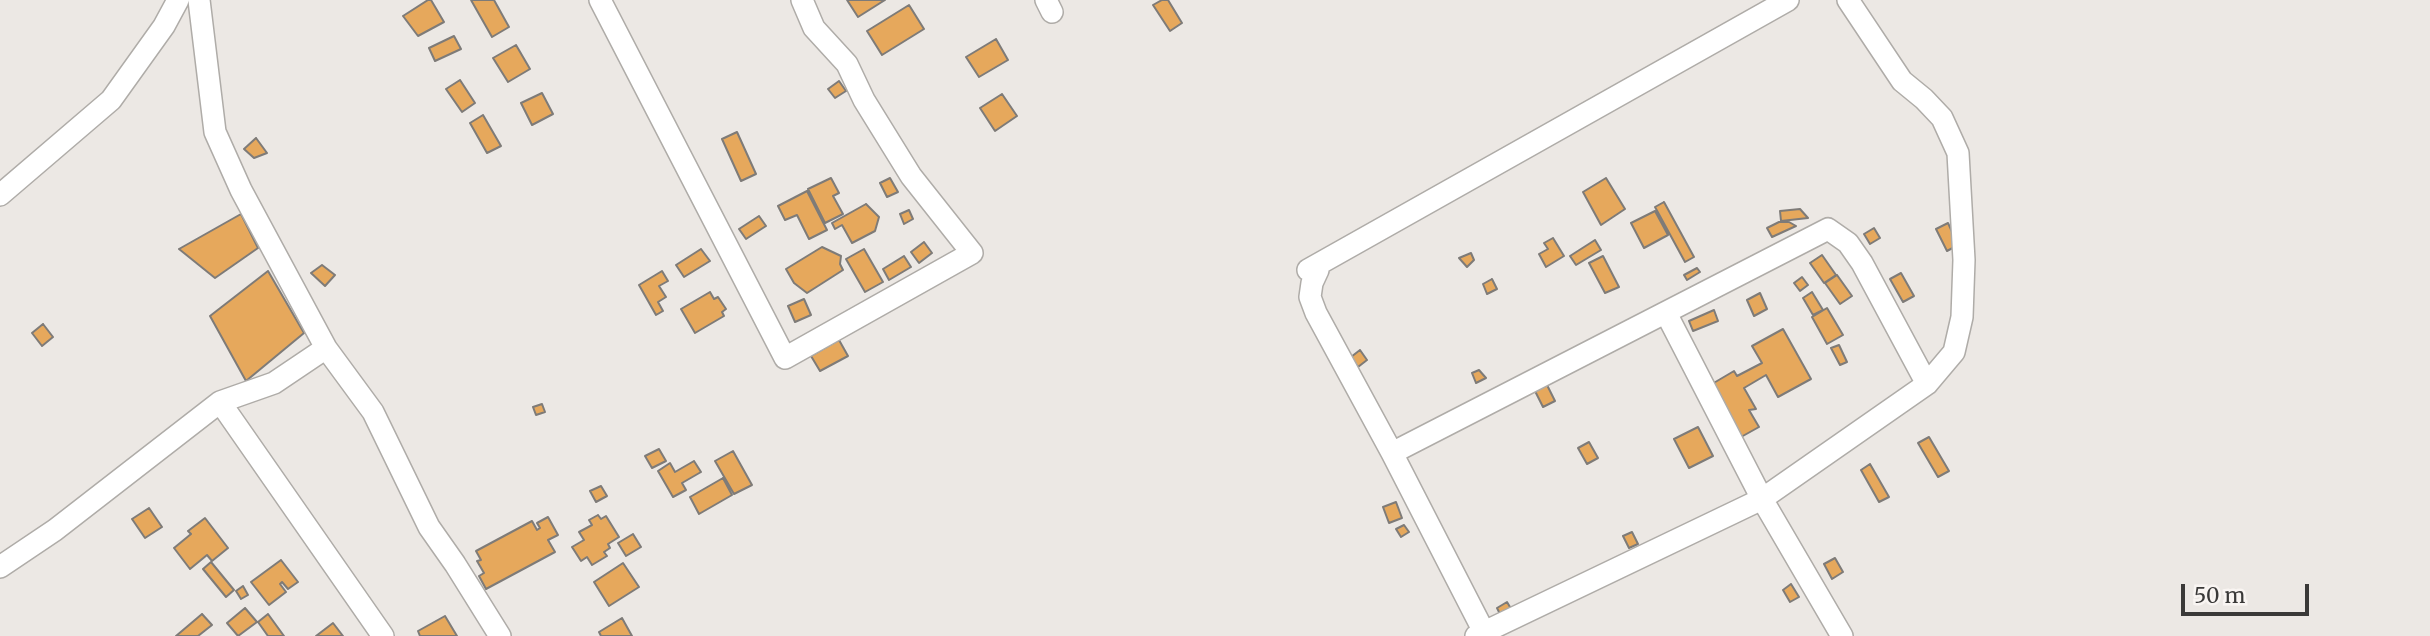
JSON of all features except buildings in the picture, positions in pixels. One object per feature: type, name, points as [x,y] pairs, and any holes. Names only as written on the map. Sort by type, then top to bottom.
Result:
[{"type":"street","points":[[0,195],[111,100],[164,26],[178,0]]},
{"type":"street","points":[[199,0],[215,132],[241,190],[326,348],[373,412],[429,527],[500,636]]},
{"type":"street","points":[[600,0],[785,358],[972,253],[911,176],[864,100],[847,64],[814,28],[802,0]]},
{"type":"street","points":[[1046,0],[1052,12],[1055,0]]},
{"type":"street","points":[[1788,0],[1308,270],[1318,270],[1311,283],[1310,297],[1316,313],[1392,453],[1480,634],[1762,499],[1927,384],[1954,352],[1962,317],[1964,260],[1958,153],[1942,118],[1902,81],[1848,0]]},
{"type":"street","points":[[1392,453],[1828,229],[1848,243],[1862,263],[1927,384]]},
{"type":"street","points":[[1666,313],[1762,499],[1842,636]]},
{"type":"street","points":[[0,567],[55,530],[220,402],[274,383],[326,348]]},
{"type":"street","points":[[220,402],[383,636]]}]
